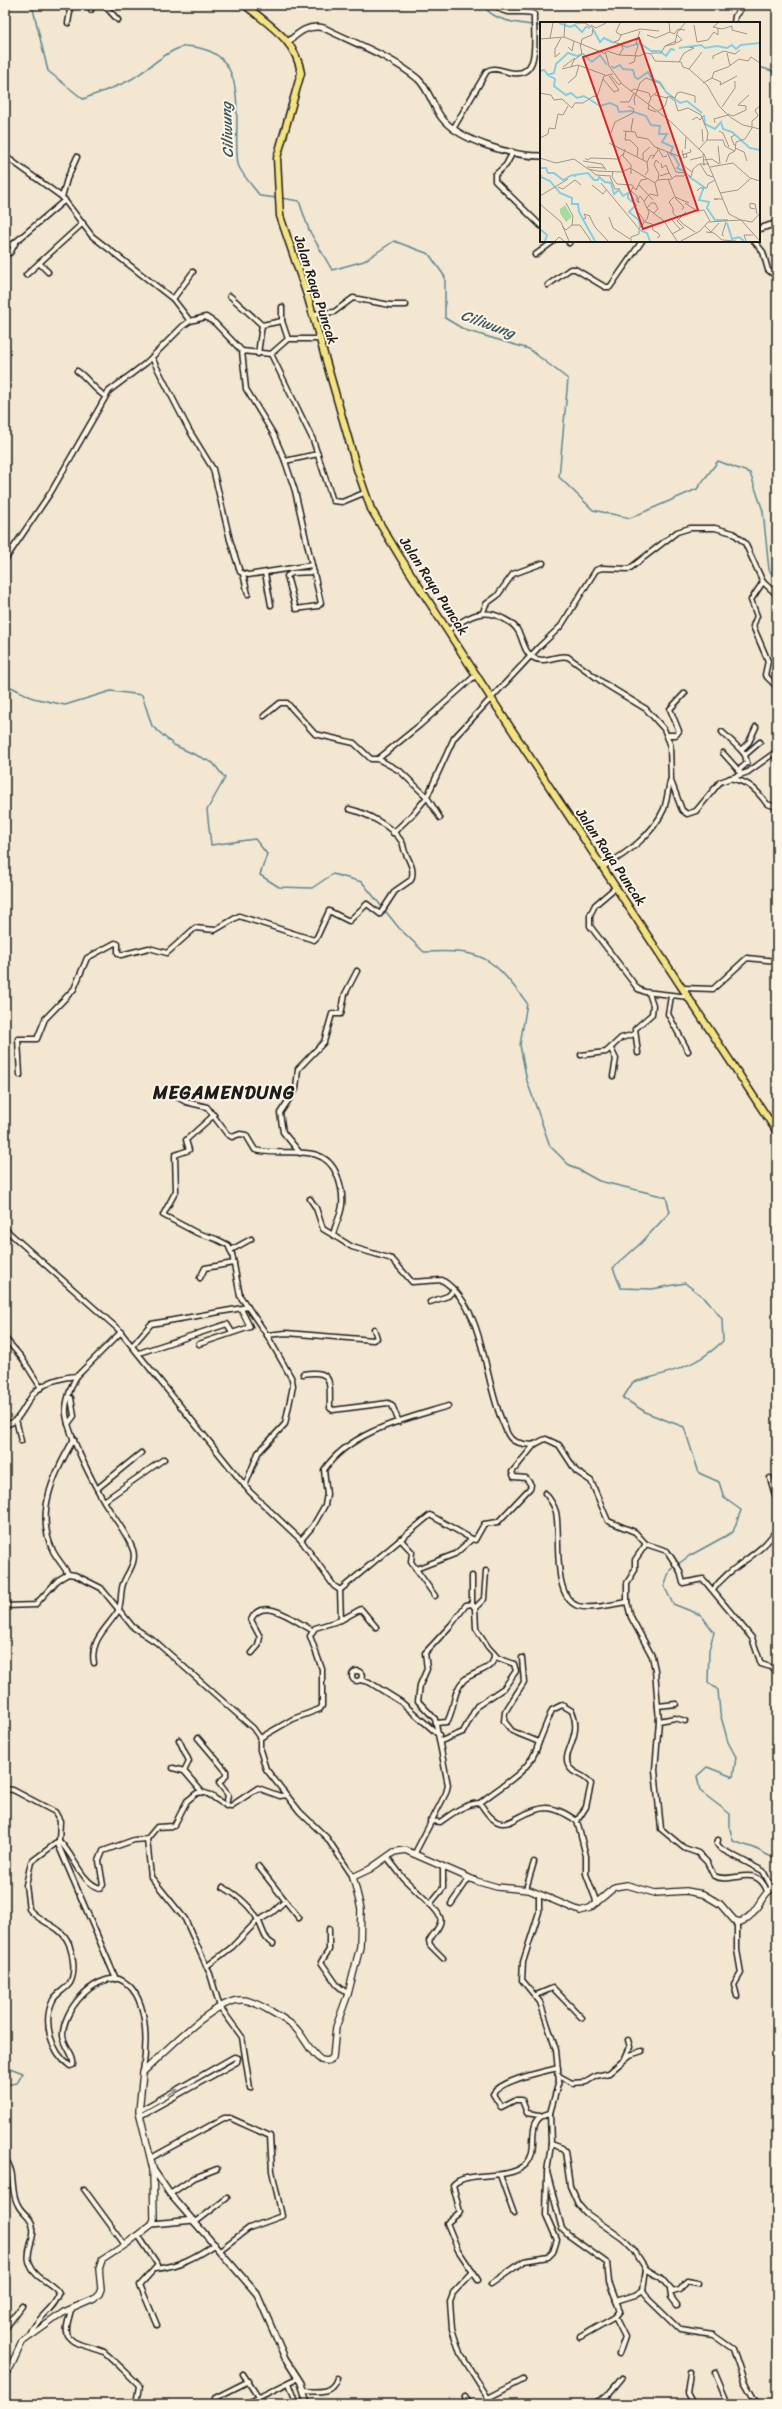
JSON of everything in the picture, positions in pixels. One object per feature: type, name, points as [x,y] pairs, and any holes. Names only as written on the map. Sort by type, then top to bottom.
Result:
[{"type":"highway","name":"Jalan Raya Puncak","points":[[245,5],[288,42],[299,59],[301,73],[279,150],[277,173],[278,205],[284,230],[321,339],[364,493],[377,519],[400,557],[477,674],[491,698],[617,887],[777,1132]]},
{"type":"main road","points":[[5,2374],[11,2366],[22,2342],[30,2335],[71,2309],[94,2299],[101,2289],[99,2269],[102,2260],[125,2246],[152,2224],[155,2215],[152,2195],[153,2169],[140,2113],[143,2072],[194,2025],[220,2007],[237,2000],[249,2001],[294,2026],[316,2056],[326,2062],[334,2057],[336,2027],[348,1994],[359,1951],[361,1925],[360,1904],[353,1877],[370,1870],[387,1857],[402,1850],[415,1853],[469,1878],[497,1887],[526,1889],[582,1911],[587,1910],[597,1903],[614,1888],[620,1886],[631,1886],[655,1893],[693,1892],[715,1900],[737,1922],[744,1921],[755,1911],[772,1888]]},
{"type":"street","points":[[67,5],[70,12],[68,23]]},
{"type":"street","points":[[89,5],[91,10]]},
{"type":"street","points":[[104,5],[118,20]]},
{"type":"street","points":[[453,129],[487,71],[493,69],[519,74],[530,69],[534,60],[534,14],[511,12],[500,9],[497,5]]},
{"type":"street","points":[[734,22],[735,16],[744,5]]},
{"type":"street","points":[[288,42],[305,29],[319,27],[390,59],[420,81],[435,109],[453,129],[476,141],[513,152],[540,156]]},
{"type":"street","points":[[513,152],[506,165],[496,174],[495,181],[540,225]]},
{"type":"street","points":[[5,156],[64,198],[96,240],[173,299],[190,321]]},
{"type":"street","points":[[5,244],[12,245],[49,214],[64,198],[67,179],[77,157]]},
{"type":"street","points":[[26,274],[83,223]]},
{"type":"street","points":[[760,229],[777,223]]},
{"type":"street","points":[[535,256],[553,242]]},
{"type":"street","points":[[548,285],[570,269],[575,269],[610,287],[641,242]]},
{"type":"street","points":[[755,242],[763,252],[768,270],[777,276]]},
{"type":"street","points":[[5,253],[12,252],[12,245]]},
{"type":"street","points":[[39,263],[48,272]]},
{"type":"street","points":[[173,299],[193,272]]},
{"type":"street","points":[[230,296],[262,325]]},
{"type":"street","points":[[313,314],[334,312],[353,298],[390,305],[406,305]]},
{"type":"street","points":[[282,307],[282,321],[288,339]]},
{"type":"street","points":[[5,560],[51,492],[105,396],[116,385],[152,358],[168,339],[190,321],[201,317],[209,318],[242,351],[258,354],[271,354],[288,339],[321,339]]},
{"type":"street","points":[[262,325],[282,321]]},
{"type":"street","points":[[258,354],[262,325]]},
{"type":"street","points":[[242,351],[248,392],[274,435],[295,491],[322,603],[318,606],[296,609],[287,576],[292,573],[314,572]]},
{"type":"street","points":[[271,354],[318,454],[334,502],[342,502],[364,493]]},
{"type":"street","points":[[152,358],[189,430],[212,466],[230,540],[243,574],[248,594]]},
{"type":"street","points":[[77,371],[87,377],[91,385],[105,396]]},
{"type":"street","points":[[285,461],[318,454]]},
{"type":"street","points":[[393,833],[414,813],[427,797],[452,740],[566,620],[594,572],[602,568],[629,569],[681,530],[694,528],[715,528],[736,535],[747,545],[763,582],[777,595]]},
{"type":"street","points":[[483,612],[486,604],[497,596],[513,574],[543,563]]},
{"type":"street","points":[[243,574],[265,573],[312,566]]},
{"type":"street","points":[[265,573],[271,605]]},
{"type":"street","points":[[763,582],[751,600],[757,616],[753,626],[768,661],[765,675],[777,687]]},
{"type":"street","points":[[448,630],[471,616],[483,612],[501,618],[515,626],[531,656],[542,661],[563,656],[570,658],[605,684],[646,709],[669,735],[671,781],[664,809],[649,832],[634,847],[603,867]]},
{"type":"street","points":[[378,759],[420,725],[477,674]]},
{"type":"street","points":[[669,735],[676,735],[679,731],[670,709],[685,694]]},
{"type":"street","points":[[264,716],[280,703],[287,703],[315,734],[354,743],[371,759],[378,759],[400,771],[427,797],[440,818]]},
{"type":"street","points":[[741,750],[749,742],[756,727]]},
{"type":"street","points":[[722,732],[745,755],[747,763],[740,772]]},
{"type":"street","points":[[745,755],[760,742]]},
{"type":"street","points":[[671,781],[682,810],[691,814],[697,810],[719,783],[740,772],[751,770],[777,751]]},
{"type":"street","points":[[723,753],[740,772]]},
{"type":"street","points":[[730,778],[750,784],[760,793],[767,804],[777,807]]},
{"type":"street","points":[[20,1075],[18,1039],[37,1039],[46,1019],[74,988],[87,958],[115,943],[118,944],[118,953],[121,955],[149,948],[167,954],[194,928],[215,930],[239,916],[314,940],[317,937],[329,911],[348,921],[367,904],[380,914],[388,905],[395,891],[410,882],[413,875],[412,866],[403,850],[402,842],[393,833],[368,814],[349,808]]},
{"type":"street","points":[[617,887],[594,908],[590,917],[591,928],[638,989],[649,993],[689,997]]},
{"type":"street","points":[[683,988],[713,989],[747,958],[777,961]]},
{"type":"street","points":[[300,1153],[283,1132],[280,1122],[281,1109],[296,1089],[298,1068],[324,1042],[332,1014],[341,1014],[345,994],[357,971]]},
{"type":"street","points":[[638,1053],[638,1041],[635,1034],[636,1028],[646,1021],[652,1013],[653,1005],[649,993]]},
{"type":"street","points":[[670,996],[668,1014],[688,1051]]},
{"type":"street","points":[[581,1055],[601,1053],[611,1049],[621,1038],[635,1034]]},
{"type":"street","points":[[611,1049],[616,1059],[613,1076]]},
{"type":"street","points":[[173,1095],[186,1102],[205,1106],[214,1115],[227,1134],[232,1137],[240,1134],[246,1135],[255,1150],[300,1153],[325,1158],[336,1174],[342,1189],[342,1204],[333,1235]]},
{"type":"street","points":[[214,1115],[186,1140],[189,1150],[175,1155],[176,1191],[163,1215],[197,1233],[223,1241],[231,1250],[239,1293],[288,1369],[293,1386],[284,1427],[258,1453],[245,1486]]},
{"type":"street","points":[[310,1199],[316,1208],[322,1230],[352,1247],[392,1259],[412,1282],[437,1279],[466,1305],[478,1334],[497,1411],[509,1437],[517,1442],[535,1444]]},
{"type":"street","points":[[5,1229],[121,1332],[245,1486],[301,1540],[334,1586],[340,1590]]},
{"type":"street","points":[[231,1250],[251,1239]]},
{"type":"street","points":[[200,1278],[205,1268],[234,1264]]},
{"type":"street","points":[[430,1302],[452,1292]]},
{"type":"street","points":[[133,1345],[151,1324],[248,1307]]},
{"type":"street","points":[[199,1344],[251,1326],[241,1309]]},
{"type":"street","points":[[139,1353],[229,1324],[232,1332]]},
{"type":"street","points":[[213,1328],[217,1338]]},
{"type":"street","points":[[267,1335],[286,1333],[373,1340],[377,1338],[374,1329]]},
{"type":"street","points":[[94,1663],[92,1657],[100,1631],[119,1610],[122,1587],[135,1557],[131,1544],[104,1502],[74,1439],[68,1424],[66,1410],[72,1384],[77,1376],[121,1332]]},
{"type":"street","points":[[5,1338],[22,1358],[41,1388]]},
{"type":"street","points":[[303,1374],[321,1372],[327,1375],[329,1379],[330,1408],[333,1410],[388,1403],[392,1404],[399,1422]]},
{"type":"street","points":[[5,1424],[9,1424],[16,1419],[31,1397],[41,1388],[60,1378],[77,1376]]},
{"type":"street","points":[[68,1424],[74,1415],[70,1396]]},
{"type":"street","points":[[301,1540],[313,1526],[325,1505],[325,1468],[365,1434],[448,1406]]},
{"type":"street","points":[[16,1419],[21,1441]]},
{"type":"street","points":[[68,1574],[52,1548],[46,1512],[51,1486],[74,1439]]},
{"type":"street","points":[[416,1569],[455,1554],[472,1539],[475,1540],[485,1523],[498,1522],[531,1488],[526,1478],[514,1478],[512,1474],[535,1444],[546,1439],[559,1445],[576,1472],[592,1481],[608,1521],[635,1532],[646,1544],[667,1551],[680,1571],[683,1583],[702,1578],[753,1640],[761,1664],[777,1669]]},
{"type":"street","points":[[98,1488],[141,1453]]},
{"type":"street","points":[[104,1502],[164,1459]]},
{"type":"street","points":[[770,1478],[777,1502]]},
{"type":"street","points":[[545,1493],[556,1512],[558,1555],[565,1596],[572,1603],[582,1607],[627,1602]]},
{"type":"street","points":[[340,1590],[431,1514],[472,1539]]},
{"type":"street","points":[[713,1590],[722,1578],[767,1542],[777,1528]]},
{"type":"street","points":[[400,1539],[412,1553],[411,1562],[434,1596]]},
{"type":"street","points":[[646,1544],[634,1560],[635,1570],[627,1583],[627,1602],[630,1617],[653,1659],[658,1706],[655,1770],[662,1829],[684,1848],[698,1853],[707,1862],[710,1872],[715,1877],[752,1876],[772,1888]]},
{"type":"street","points":[[475,1608],[484,1599],[486,1571]]},
{"type":"street","points":[[5,1606],[35,1605],[58,1580],[68,1574],[75,1575],[101,1588],[133,1627],[156,1642],[242,1717],[260,1738],[260,1750],[264,1765],[304,1817],[327,1838],[353,1877]]},
{"type":"street","points":[[441,1741],[463,1732],[477,1706],[500,1692],[512,1679],[516,1671],[516,1666],[500,1659],[494,1654],[476,1628],[475,1608],[472,1604],[472,1576]]},
{"type":"street","points":[[340,1590],[341,1620]]},
{"type":"street","points":[[415,1853],[430,1821],[448,1789],[441,1741],[434,1717],[422,1707],[418,1700],[420,1685],[427,1669],[425,1653],[451,1625],[466,1605],[472,1604]]},
{"type":"street","points":[[252,1653],[259,1644],[260,1637],[251,1620],[254,1615],[265,1609],[273,1609],[312,1630],[341,1620],[361,1609],[376,1627]]},
{"type":"street","points":[[260,1738],[293,1720],[320,1709],[322,1706],[322,1669],[310,1638],[312,1630]]},
{"type":"street","points":[[436,1723],[443,1724],[448,1721],[453,1701],[462,1682],[474,1672],[491,1666],[494,1662],[494,1654]]},
{"type":"street","points":[[522,1658],[524,1682],[505,1712],[504,1720],[512,1731],[539,1742]]},
{"type":"street","points":[[360,1680],[369,1682],[398,1700],[439,1735]]},
{"type":"street","points":[[658,1706],[676,1704]]},
{"type":"street","points":[[430,1821],[440,1822],[464,1807],[480,1803],[528,1766],[534,1757],[552,1710],[560,1705],[571,1709],[574,1715],[576,1733],[566,1757],[567,1763],[572,1771],[585,1777],[591,1784],[586,1806],[577,1821]]},
{"type":"street","points":[[658,1720],[675,1718],[685,1721]]},
{"type":"street","points":[[198,1738],[226,1771],[226,1776],[219,1783],[228,1795],[226,1806]]},
{"type":"street","points":[[179,1740],[187,1753],[189,1761],[184,1771]]},
{"type":"street","points":[[174,1768],[184,1771],[202,1792]]},
{"type":"street","points":[[58,1842],[68,1849],[89,1882],[100,1888],[103,1885],[99,1861],[103,1851],[134,1840],[147,1839],[157,1827],[175,1826],[189,1799],[197,1793],[202,1792],[210,1794],[226,1806],[234,1805],[258,1788],[280,1796],[286,1795]]},
{"type":"street","points":[[5,1789],[13,1790],[55,1812],[60,1821],[58,1842],[116,1979],[132,1987],[139,1998],[146,2041],[143,2072]]},
{"type":"street","points":[[480,1803],[493,1820],[499,1823],[509,1822],[539,1809],[548,1808],[560,1811],[577,1821],[586,1856],[586,1874],[597,1903]]},
{"type":"street","points":[[147,1839],[151,1877],[165,1897],[182,1912],[207,1966],[220,2007],[242,2037],[250,2088]]},
{"type":"street","points":[[718,1840],[717,1844],[721,1849],[763,1871],[772,1888]]},
{"type":"street","points":[[58,1842],[31,1862],[26,1880],[27,1902],[31,1912],[63,1933],[72,1954],[74,1963],[71,1980],[53,2000],[48,2026],[52,2042],[70,2066],[74,2062],[63,2038],[63,2033],[74,2006],[85,1994],[100,1983],[116,1979]]},
{"type":"street","points":[[387,1857],[404,1879],[440,1914],[441,1919],[439,1928],[429,1942],[443,1958]]},
{"type":"street","points":[[526,1889],[534,1862]]},
{"type":"street","points":[[258,1866],[284,1901],[299,1918]]},
{"type":"street","points":[[430,1904],[443,1888],[444,1867]]},
{"type":"street","points":[[451,1904],[469,1878]]},
{"type":"street","points":[[223,1888],[248,1907],[258,1920],[267,1940],[273,1944]]},
{"type":"street","points":[[491,2284],[524,2261],[548,2257],[553,2252],[556,2237],[547,2219],[545,2207],[547,2172],[551,2144],[550,2112],[556,2095],[558,2068],[554,2038],[536,1995],[522,1980],[524,1958],[539,1912],[539,1894]]},
{"type":"street","points":[[207,1966],[232,1946],[258,1920],[273,1912],[284,1901]]},
{"type":"street","points":[[737,1922],[737,1950],[741,1971],[739,1979],[734,1985],[737,1996]]},
{"type":"street","points":[[329,1929],[328,1950],[321,1962],[337,1985],[348,1994]]},
{"type":"street","points":[[536,1995],[553,1988],[582,2018]]},
{"type":"street","points":[[625,2059],[630,2047],[628,2040]]},
{"type":"street","points":[[558,2076],[572,2083],[586,2082],[596,2076],[613,2071],[632,2054],[642,2051]]},
{"type":"street","points":[[234,2057],[238,2059],[237,2062],[157,2108],[140,2113],[155,2102],[234,2057]]},
{"type":"street","points":[[550,2112],[541,2115],[527,2113],[522,2100],[515,2100],[501,2107],[493,2094],[498,2089],[523,2078],[558,2068]]},
{"type":"street","points":[[196,2079],[198,2084]]},
{"type":"street","points":[[155,2102],[157,2108]]},
{"type":"street","points":[[478,2280],[458,2250],[447,2223],[460,2212],[453,2185],[474,2178],[500,2175],[518,2170],[529,2162],[536,2122],[541,2115]]},
{"type":"street","points":[[151,2158],[224,2118],[230,2118],[270,2136],[272,2171],[282,2216],[249,2228],[220,2250]]},
{"type":"street","points":[[551,2144],[562,2148],[566,2153],[570,2186],[578,2204],[586,2213],[626,2242],[646,2269],[661,2278],[670,2290],[671,2297],[677,2305]]},
{"type":"street","points":[[5,2159],[12,2168],[18,2206],[28,2215],[33,2226],[29,2251],[30,2265],[42,2281],[56,2288],[59,2294],[50,2308],[36,2322],[30,2335]]},
{"type":"street","points":[[153,2169],[170,2194],[257,2294],[286,2362],[298,2378],[304,2391],[307,2404]]},
{"type":"street","points":[[170,2194],[194,2178],[217,2169]]},
{"type":"street","points":[[547,2172],[562,2229],[607,2263],[609,2282],[620,2311],[615,2317],[580,2337]]},
{"type":"street","points":[[500,2175],[514,2214]]},
{"type":"street","points":[[84,2189],[125,2246]]},
{"type":"street","points":[[152,2224],[195,2221],[227,2198]]},
{"type":"street","points":[[138,2235],[158,2263],[156,2269],[140,2285],[157,2325]]},
{"type":"street","points":[[156,2269],[174,2266],[195,2257],[215,2244]]},
{"type":"street","points":[[646,2269],[643,2290],[648,2299],[680,2330],[713,2335],[733,2350],[744,2381],[757,2404]]},
{"type":"street","points":[[473,2272],[453,2293],[450,2301],[452,2329],[460,2353],[470,2366],[492,2404]]},
{"type":"street","points":[[670,2290],[677,2292],[689,2280],[698,2283]]},
{"type":"street","points":[[616,2301],[635,2295],[643,2290]]},
{"type":"street","points":[[5,2329],[22,2306]]},
{"type":"street","points":[[71,2309],[66,2330],[68,2336],[73,2341],[103,2352],[130,2375],[139,2386],[136,2404]]},
{"type":"street","points":[[615,2317],[625,2338],[619,2354]]},
{"type":"street","points":[[690,2373],[686,2393],[693,2404]]},
{"type":"street","points":[[714,2373],[728,2404]]},
{"type":"street","points":[[244,2374],[258,2397]]},
{"type":"street","points":[[245,2404],[298,2378]]},
{"type":"street","points":[[304,2391],[326,2391],[331,2388],[337,2378]]},
{"type":"street","points":[[593,2404],[607,2396],[622,2378]]},
{"type":"street","points":[[488,2398],[523,2380]]},
{"type":"street","points":[[214,2404],[215,2398],[249,2381]]},
{"type":"street","points":[[288,2383],[296,2404]]},
{"type":"street","points":[[465,2397],[470,2404]]},
{"type":"waterway","name":"Ciliwung","points":[[32,5],[48,71],[83,99],[128,81],[172,51],[181,47],[200,48],[218,56],[228,67],[234,81],[239,167],[260,196],[277,198]]},
{"type":"waterway","points":[[484,5],[488,11],[501,19],[540,26]]},
{"type":"waterway","points":[[760,67],[772,71],[777,76]]},
{"type":"waterway","name":"Ciliwung","points":[[281,198],[299,201],[309,230],[332,270],[364,261],[394,241],[429,254],[445,277],[445,318],[465,330],[529,349],[568,379],[559,477],[593,510],[630,518],[697,489],[718,461],[750,473],[763,511],[769,570],[777,579]]},
{"type":"waterway","points":[[5,684],[33,698],[65,705],[111,691],[142,695],[152,726],[174,745],[213,763],[225,778],[207,810],[211,845],[255,839],[267,854],[260,875],[279,887],[312,888],[333,874],[362,882],[399,928],[424,952],[460,952],[485,959],[495,966],[505,975],[527,1003],[520,1045],[527,1081],[550,1146],[568,1164],[599,1181],[666,1197],[670,1212],[641,1243],[613,1268],[621,1288],[652,1289],[685,1283],[708,1301],[722,1319],[723,1341],[713,1350],[693,1363],[658,1376],[633,1382],[623,1398],[647,1413],[684,1427],[699,1473],[719,1482],[724,1498],[741,1510],[733,1532],[689,1556],[670,1570],[664,1586],[673,1604],[701,1615],[714,1632],[709,1650],[708,1682],[718,1690],[720,1713],[728,1742],[736,1757],[733,1777],[707,1767],[697,1776],[700,1791],[730,1814],[730,1829],[733,1841],[754,1848],[777,1860]]},
{"type":"waterway","points":[[5,2063],[10,2068],[23,2073],[17,2083],[5,2085]]},
{"type":"district","name":"MEGAMENDUNG","points":[[224,1093]]}]
